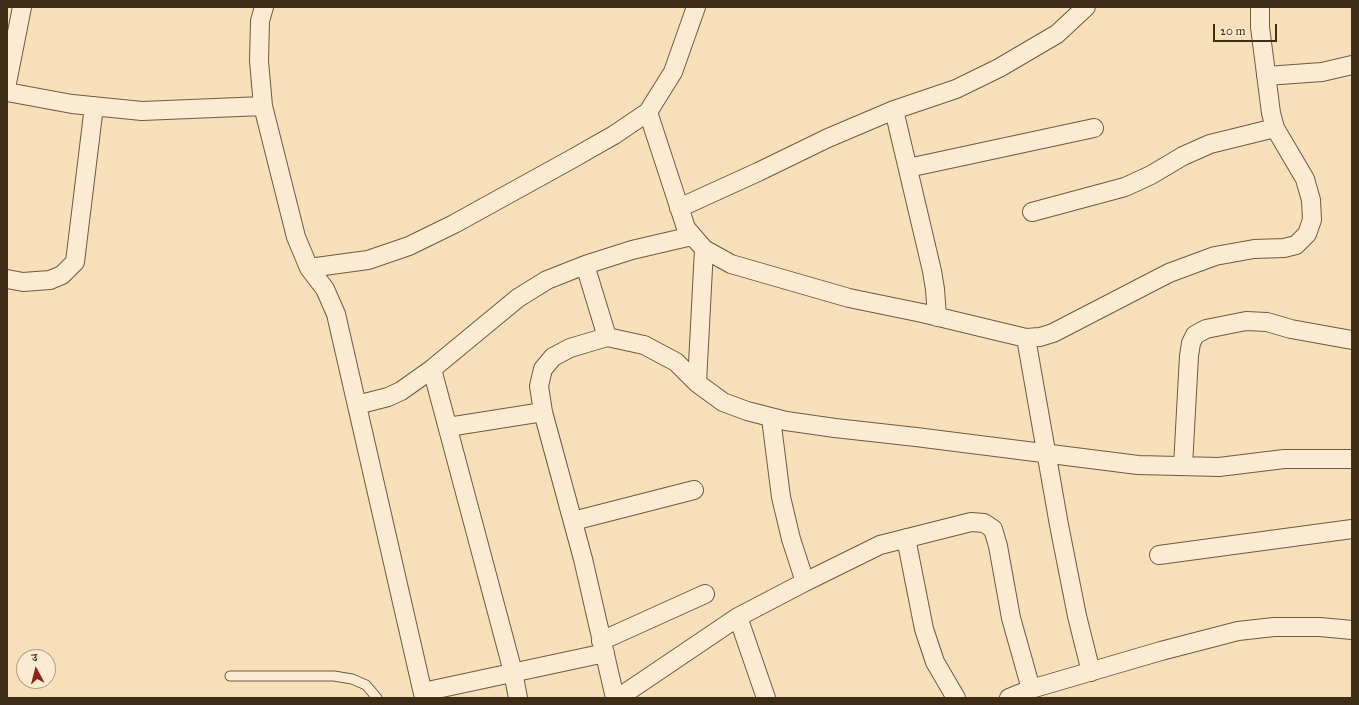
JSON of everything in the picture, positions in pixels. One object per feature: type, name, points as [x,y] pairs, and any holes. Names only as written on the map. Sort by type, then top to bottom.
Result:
[{"type":"street","points":[[7,83],[22,7]]},
{"type":"street","points":[[264,7],[260,21],[258,61],[263,106],[296,237],[309,268],[325,289],[336,314],[423,695],[603,647],[705,594]]},
{"type":"street","points":[[679,208],[828,138],[894,110],[956,89],[999,68],[1057,34],[1086,7]]},
{"type":"street","points":[[648,112],[686,228],[704,249],[731,264],[849,298],[1026,338],[1040,337],[1053,333],[1169,273],[1215,256],[1254,249],[1284,248],[1296,245],[1307,234],[1312,220],[1311,200],[1305,179],[1275,128],[1270,113],[1260,27],[1260,7]]},
{"type":"street","points":[[309,268],[368,260],[410,246],[454,224],[614,135],[648,112],[673,72],[695,8]]},
{"type":"street","points":[[1266,76],[1322,72],[1352,65]]},
{"type":"street","points":[[7,92],[72,104],[142,111],[263,106]]},
{"type":"street","points":[[7,279],[23,282],[50,280],[62,275],[75,262],[94,106]]},
{"type":"street","points":[[894,110],[932,271],[937,317]]},
{"type":"street","points":[[908,168],[957,156],[1030,143],[1094,128]]},
{"type":"street","points":[[1032,212],[1126,187],[1152,175],[1183,156],[1210,144],[1275,128]]},
{"type":"street","points":[[357,405],[388,397],[401,391],[432,369],[518,298],[548,280],[585,265],[632,250],[692,236]]},
{"type":"street","points":[[697,383],[704,249]]},
{"type":"street","points":[[585,265],[607,336]]},
{"type":"street","points":[[1183,466],[1190,343],[1195,335],[1206,329],[1246,321],[1267,322],[1291,329],[1352,340]]},
{"type":"street","points":[[615,698],[583,559],[543,412],[539,386],[543,369],[553,357],[570,348],[607,336],[644,346],[676,362],[697,383],[723,402],[748,412],[771,418],[835,428],[1138,465],[1219,467],[1284,459],[1352,458]]},
{"type":"street","points":[[1026,338],[1077,616],[1091,672]]},
{"type":"street","points":[[432,369],[513,672],[518,698]]},
{"type":"street","points":[[448,427],[543,412]]},
{"type":"street","points":[[771,418],[781,497],[791,540],[805,582]]},
{"type":"street","points":[[573,521],[694,490]]},
{"type":"street","points":[[618,698],[738,617],[805,582],[880,545],[971,522],[984,523],[992,529],[998,546],[1010,618],[1031,689]]},
{"type":"street","points":[[1159,555],[1352,529]]},
{"type":"street","points":[[906,538],[924,629],[935,662],[956,698]]},
{"type":"street","points":[[738,617],[766,698]]},
{"type":"street","points":[[1009,698],[1031,689],[1053,691],[1091,672],[1161,651],[1238,631],[1274,627],[1320,627],[1352,630]]},
{"type":"lane","points":[[230,676],[334,676],[352,679],[366,685],[377,698]]}]
